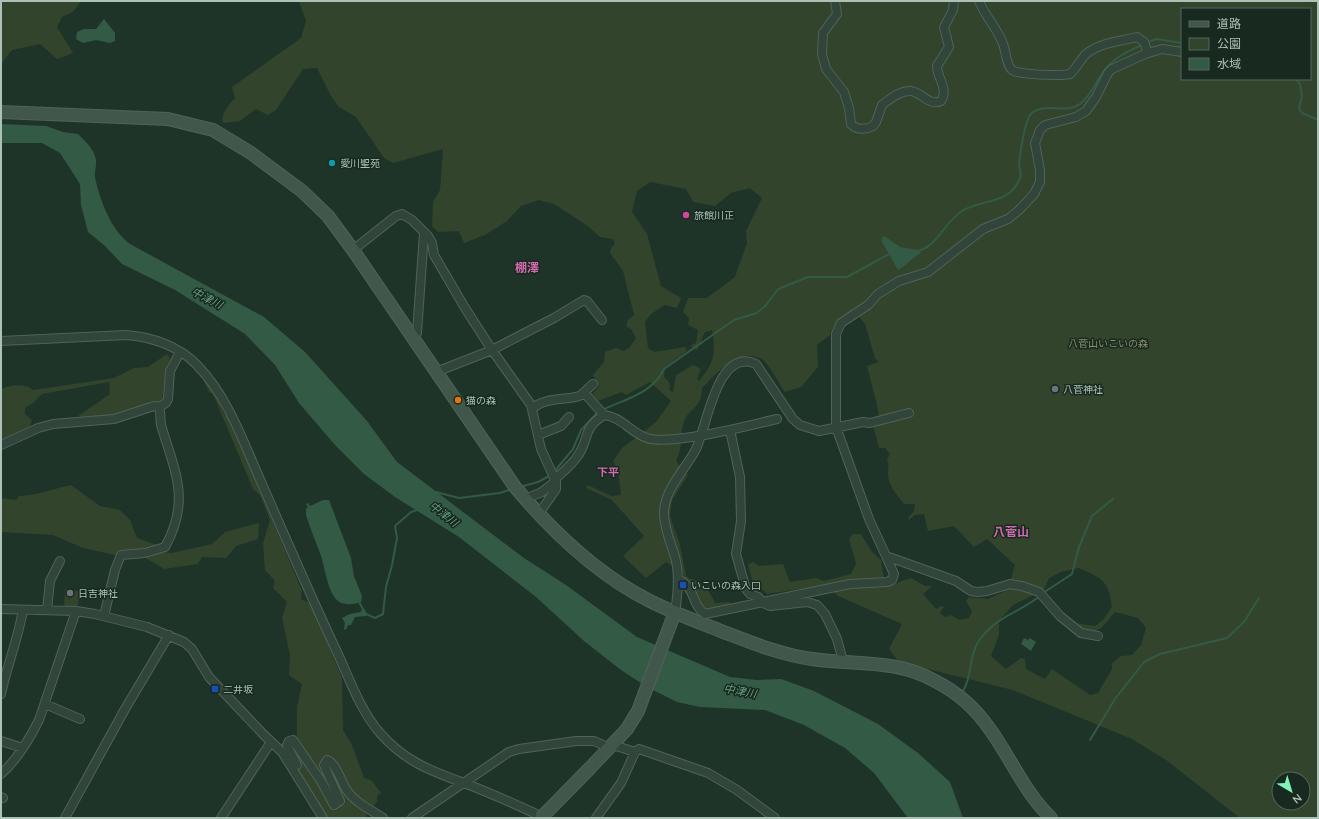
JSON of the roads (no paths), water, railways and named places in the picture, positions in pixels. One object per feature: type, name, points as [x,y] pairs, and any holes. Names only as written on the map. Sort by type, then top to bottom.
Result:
[{"type":"street","points":[[835,1],[837,14],[825,30],[822,38],[823,60],[826,69],[844,92],[849,108],[850,124],[861,129],[873,126],[882,105],[901,93],[913,92],[933,102],[941,101],[944,95],[944,87],[937,66],[949,47],[944,27],[953,10],[954,1]]},
{"type":"street","points":[[979,1],[995,26],[1003,42],[1010,67],[1015,72],[1032,74],[1070,74],[1086,54],[1099,47],[1137,38],[1146,48]]},
{"type":"street","points":[[678,579],[689,587],[699,610],[705,614],[850,584],[887,582],[892,580],[894,574],[869,518],[836,427],[836,334],[841,323],[868,305],[878,294],[899,281],[928,272],[983,229],[1008,218],[1019,210],[1034,194],[1040,182],[1040,170],[1035,143],[1040,130],[1045,125],[1081,115],[1096,97],[1108,73],[1146,48],[1181,52]]},
{"type":"street","points":[[1,112],[168,119],[213,130],[251,153],[302,191],[328,216],[353,250],[515,487],[538,514],[584,557],[608,575],[674,616],[773,650],[812,659],[886,664],[913,671],[934,680],[954,692],[972,707],[989,728],[1032,796],[1051,818]]},
{"type":"street","points":[[353,250],[396,216],[402,214],[412,220],[428,236],[432,243],[434,255],[457,295],[492,350],[531,405],[541,449],[555,479],[556,489],[538,514]]},
{"type":"street","points":[[412,338],[417,333],[424,233]]},
{"type":"street","points":[[436,372],[492,350],[554,318],[584,300],[587,301],[602,320]]},
{"type":"street","points":[[1,341],[126,335],[140,336],[160,342],[180,352],[197,365],[226,405],[320,616],[360,703],[370,721],[392,745],[413,761],[434,773],[463,782],[545,818]]},
{"type":"street","points":[[1,445],[38,428],[53,424],[114,419],[154,406],[159,407],[166,403],[168,399],[170,371],[180,352]]},
{"type":"street","points":[[541,818],[613,745],[627,729],[638,711],[674,616],[678,579],[675,557],[664,513],[666,501],[696,450],[717,385],[729,369],[735,364],[744,362],[756,364],[786,411],[800,425],[819,431],[836,427],[870,423],[909,413]]},
{"type":"street","points":[[581,395],[593,384]]},
{"type":"street","points":[[532,409],[536,405],[548,400],[586,395],[601,412],[622,422],[648,439],[674,439],[730,430],[777,419]]},
{"type":"street","points":[[104,616],[115,570],[121,555],[145,552],[164,547],[177,514],[180,500],[180,488],[161,423],[159,407]]},
{"type":"street","points":[[525,499],[542,492],[574,461],[583,446],[588,429],[601,412]]},
{"type":"street","points":[[538,435],[561,426],[569,417]]},
{"type":"street","points":[[730,430],[740,477],[741,521],[736,554],[746,589],[750,594],[758,596],[763,603],[770,606],[807,602],[817,605],[825,614],[837,638],[843,661]]},
{"type":"street","points":[[886,556],[956,581],[970,591],[987,591],[1010,584],[1038,592],[1060,616],[1081,633],[1098,636]]},
{"type":"street","points":[[47,610],[50,581],[60,561]]},
{"type":"street","points":[[1,609],[76,611],[104,616],[169,635],[184,642],[192,649],[209,677],[282,752],[323,818]]},
{"type":"street","points":[[1,694],[3,678],[18,636],[23,610]]},
{"type":"street","points":[[1,774],[23,748],[39,720],[76,611]]},
{"type":"street","points":[[64,818],[125,709],[169,635]]},
{"type":"street","points":[[45,704],[80,719]]},
{"type":"street","points":[[302,783],[305,780],[289,751],[287,745],[289,741],[293,740],[321,781],[334,805],[340,801],[324,765],[327,760],[332,763],[346,790],[358,801],[383,818]]},
{"type":"street","points":[[1,741],[23,748]]},
{"type":"street","points":[[412,818],[509,752],[519,749],[576,741],[597,741],[608,747],[613,745],[635,752]]},
{"type":"street","points":[[221,818],[271,742]]},
{"type":"street","points":[[596,818],[621,782],[635,752],[638,749],[708,773],[737,790],[775,818]]},
{"type":"water","points":[[104,19],[115,33],[115,41],[110,43],[96,40],[83,43],[76,39],[77,32],[84,29],[96,29]]},
{"type":"water","name":"中津川","points":[[1,124],[46,126],[63,132],[78,134],[88,144],[94,153],[96,159],[95,177],[103,205],[112,223],[123,238],[130,244],[264,317],[305,352],[367,421],[397,462],[524,558],[566,585],[637,637],[730,677],[757,680],[781,679],[814,691],[878,724],[918,753],[950,782],[963,818],[908,818],[874,773],[845,748],[804,725],[765,710],[700,707],[677,702],[647,687],[621,670],[584,641],[536,597],[459,537],[395,497],[364,474],[335,445],[299,403],[275,365],[245,334],[175,290],[122,264],[105,246],[88,232],[81,205],[80,184],[60,153],[42,143],[1,143]]},
{"type":"water","points":[[882,237],[886,237],[900,247],[919,250],[921,253],[898,270],[882,242]]},
{"type":"water","points":[[323,500],[329,500],[351,558],[354,576],[362,596],[361,602],[350,604],[340,603],[331,592],[320,553],[306,515],[306,509],[308,507],[306,504],[308,503],[310,506]]},
{"type":"water","points":[[362,609],[364,609],[367,613],[366,616],[355,617],[351,625],[348,625],[346,630],[344,629],[345,623],[342,618],[350,614],[361,612]]},
{"type":"water","points":[[1024,638],[1028,640],[1030,638],[1036,642],[1031,651],[1021,644]]},
{"type":"waterway","points":[[1146,43],[1156,39],[1181,43]]},
{"type":"waterway","points":[[918,251],[931,244],[950,221],[962,211],[978,204],[1002,197],[1015,187],[1021,176],[1019,163],[1025,130],[1031,114],[1042,108],[1061,109],[1074,107],[1080,104],[1089,95],[1105,69],[1114,60],[1142,45]]},
{"type":"waterway","points":[[1297,80],[1300,84],[1302,96],[1299,108],[1302,113],[1318,120]]},
{"type":"waterway","points":[[602,410],[629,399],[645,390],[659,377],[664,369],[734,320],[757,313],[766,305],[778,289],[808,277],[847,277],[891,253]]},
{"type":"waterway","points":[[554,472],[573,449],[581,430],[598,412]]},
{"type":"waterway","points":[[520,487],[538,482],[551,475]]},
{"type":"waterway","points":[[436,492],[459,498],[500,493],[512,489]]},
{"type":"waterway","points":[[1043,593],[1072,574],[1079,547],[1092,516],[1113,499]]},
{"type":"waterway","points":[[366,614],[375,618],[383,614],[386,587],[397,538],[395,526],[411,512],[417,510]]},
{"type":"waterway","points":[[963,691],[968,680],[974,649],[983,635],[998,621],[1040,596]]},
{"type":"waterway","points":[[1090,740],[1115,699],[1144,662],[1160,654],[1227,638],[1244,622],[1259,598]]},
{"type":"waterway","points":[[359,602],[364,611]]},
{"type":"place","name":"愛川聖苑","points":[[332,163]]},
{"type":"place","name":"旅館川正","points":[[686,215]]},
{"type":"place","name":"八菅神社","points":[[1055,389]]},
{"type":"place","name":"猫の森","points":[[458,400]]},
{"type":"place","name":"いこいの森入口","points":[[683,585]]},
{"type":"place","name":"日吉神社","points":[[70,593]]},
{"type":"place","name":"二井坂","points":[[215,689]]},
{"type":"district","name":"棚澤","points":[[527,268]]},
{"type":"district","name":"下平","points":[[608,472]]},
{"type":"district","name":"八菅山","points":[[1011,532]]},
{"type":"park label","name":"八菅山いこいの森","points":[[1108,343]]}]
